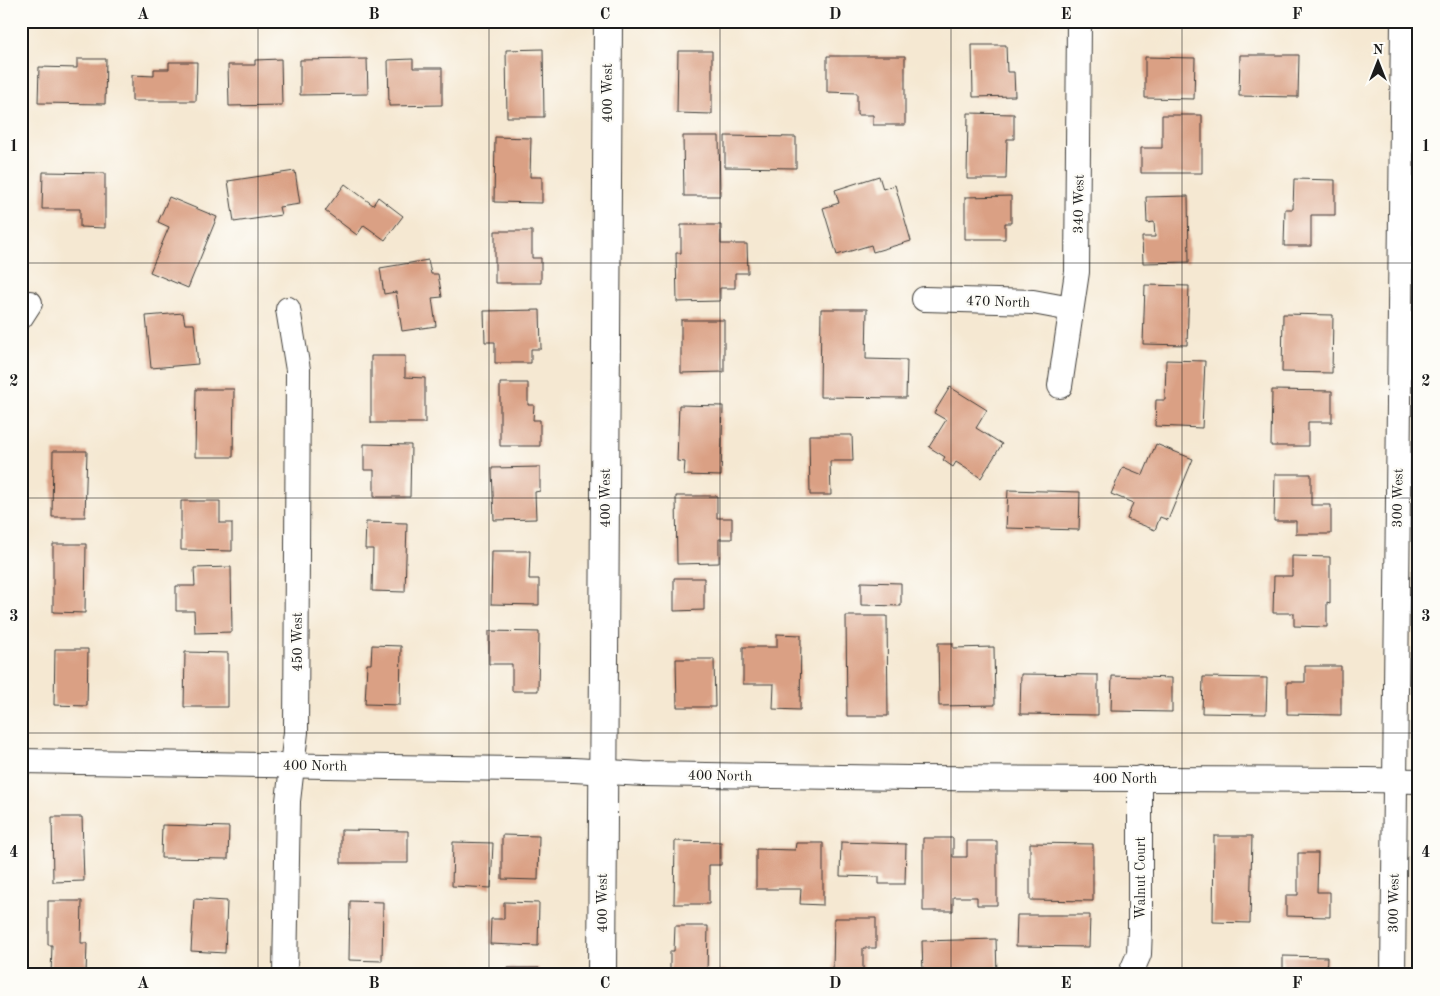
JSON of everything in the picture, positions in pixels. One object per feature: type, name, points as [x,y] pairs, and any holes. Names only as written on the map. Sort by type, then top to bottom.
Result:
[{"type":"street","name":"400 West","points":[[602,975],[608,21]]},
{"type":"street","name":"340 West","points":[[1060,386],[1077,272],[1079,21]]},
{"type":"street","name":"300 West","points":[[1393,975],[1403,21]]},
{"type":"street","name":"470 North","points":[[924,300],[1034,302],[1071,309]]},
{"type":"street","name":"450 West","points":[[285,975],[288,801],[296,732],[298,370],[288,309]]},
{"type":"street","name":"400 North","points":[[21,761],[574,770],[910,778],[1419,781]]},
{"type":"street","name":"Walnut Court","points":[[1130,975],[1139,954],[1140,778]]},
{"type":"building","points":[[972,45],[1006,45],[1007,72],[1014,72],[1015,96],[973,97]]},
{"type":"building","points":[[543,49],[544,117],[507,117],[506,50]]},
{"type":"building","points":[[678,51],[712,51],[712,114],[677,113]]},
{"type":"building","points":[[1240,55],[1299,55],[1298,97],[1239,96]]},
{"type":"building","points":[[827,56],[905,56],[905,125],[873,125],[873,115],[857,115],[857,93],[827,92]]},
{"type":"building","points":[[1145,57],[1195,58],[1194,99],[1145,98]]},
{"type":"building","points":[[77,59],[106,59],[105,104],[38,103],[39,67],[77,68]]},
{"type":"building","points":[[281,59],[282,105],[229,106],[228,65],[255,65],[255,60]]},
{"type":"building","points":[[367,59],[368,94],[300,95],[300,60]]},
{"type":"building","points":[[413,59],[413,68],[442,68],[442,105],[389,106],[388,60]]},
{"type":"building","points":[[169,62],[197,62],[196,101],[132,101],[132,75],[154,76],[154,69],[169,69]]},
{"type":"building","points":[[21,63],[25,63],[26,99],[21,99]]},
{"type":"building","points":[[968,113],[1014,114],[1014,139],[1007,139],[1006,179],[967,179]]},
{"type":"building","points":[[1162,115],[1202,115],[1202,173],[1141,173],[1141,148],[1162,148]]},
{"type":"building","points":[[683,136],[719,136],[720,196],[684,196]]},
{"type":"building","points":[[725,136],[796,137],[796,168],[725,167]]},
{"type":"building","points":[[495,137],[531,138],[530,177],[542,177],[542,203],[494,202]]},
{"type":"building","points":[[295,171],[300,204],[279,207],[281,215],[234,222],[228,181]]},
{"type":"building","points":[[43,172],[105,173],[105,228],[80,227],[80,209],[42,209]]},
{"type":"building","points":[[879,176],[883,189],[895,185],[911,241],[873,252],[871,245],[837,255],[823,208],[839,203],[835,190]]},
{"type":"building","points":[[1294,179],[1335,180],[1335,215],[1311,215],[1311,246],[1284,246],[1285,209],[1293,209]]},
{"type":"building","points":[[345,184],[373,205],[378,197],[403,216],[385,240],[364,225],[357,235],[325,211]]},
{"type":"building","points":[[1011,196],[1011,223],[1005,223],[1005,239],[965,239],[965,197]]},
{"type":"building","points":[[1188,196],[1189,262],[1143,263],[1142,237],[1155,237],[1154,222],[1147,223],[1146,197]]},
{"type":"building","points":[[169,197],[217,217],[188,288],[150,272],[169,227],[158,222]]},
{"type":"building","points":[[681,225],[721,225],[721,244],[747,244],[748,273],[735,273],[735,288],[720,288],[720,301],[677,302],[676,253],[681,253]]},
{"type":"building","points":[[495,231],[532,231],[532,258],[541,258],[541,283],[495,283]]},
{"type":"building","points":[[428,260],[431,274],[438,274],[442,297],[432,298],[436,326],[402,331],[396,292],[384,294],[380,268]]},
{"type":"building","points":[[1145,285],[1189,286],[1187,345],[1143,344]]},
{"type":"building","points":[[821,309],[867,309],[866,359],[907,360],[906,398],[820,397]]},
{"type":"building","points":[[540,310],[541,349],[531,349],[531,363],[495,363],[495,342],[485,342],[484,311]]},
{"type":"building","points":[[183,313],[185,324],[194,324],[198,364],[151,368],[146,316]]},
{"type":"building","points":[[1283,314],[1333,315],[1332,373],[1282,372]]},
{"type":"building","points":[[681,320],[724,320],[724,372],[681,373]]},
{"type":"building","points":[[371,356],[405,356],[405,377],[425,378],[425,423],[371,423]]},
{"type":"building","points":[[1166,360],[1205,361],[1202,428],[1155,426],[1156,400],[1165,400]]},
{"type":"building","points":[[500,383],[528,383],[528,405],[534,405],[533,420],[540,420],[540,446],[500,446]]},
{"type":"building","points":[[950,387],[987,410],[976,428],[1002,444],[981,478],[956,462],[953,467],[943,460],[945,457],[929,447],[946,420],[934,413]]},
{"type":"building","points":[[196,389],[234,389],[233,457],[195,457]]},
{"type":"building","points":[[1272,390],[1332,391],[1332,422],[1308,422],[1308,446],[1271,446]]},
{"type":"building","points":[[679,405],[723,406],[721,476],[684,475],[685,462],[677,461]]},
{"type":"building","points":[[809,435],[852,435],[853,461],[830,461],[831,495],[810,495]]},
{"type":"building","points":[[364,444],[411,445],[410,497],[374,497],[374,470],[364,470]]},
{"type":"building","points":[[1156,444],[1193,459],[1168,520],[1160,517],[1155,530],[1127,519],[1133,503],[1111,494],[1123,467],[1143,475]]},
{"type":"building","points":[[53,451],[87,451],[85,517],[52,517]]},
{"type":"building","points":[[540,467],[540,491],[535,492],[536,519],[494,520],[492,468]]},
{"type":"building","points":[[1275,474],[1311,474],[1311,505],[1331,505],[1331,534],[1296,534],[1296,521],[1274,521]]},
{"type":"building","points":[[1008,490],[1080,492],[1079,530],[1006,528]]},
{"type":"building","points":[[676,496],[717,496],[717,518],[732,518],[732,539],[719,539],[719,563],[677,564]]},
{"type":"building","points":[[181,501],[220,501],[220,523],[232,523],[232,551],[181,550]]},
{"type":"building","points":[[366,522],[407,523],[405,592],[372,591],[373,549],[365,549]]},
{"type":"building","points":[[53,544],[86,544],[85,613],[53,612]]},
{"type":"building","points":[[492,551],[530,551],[529,579],[539,579],[539,605],[491,604]]},
{"type":"building","points":[[1292,556],[1330,557],[1330,603],[1327,602],[1327,627],[1294,626],[1294,613],[1273,613],[1274,576],[1292,576]]},
{"type":"building","points":[[231,567],[232,632],[195,633],[194,611],[176,611],[176,586],[195,586],[194,568]]},
{"type":"building","points":[[674,578],[704,578],[704,610],[674,611]]},
{"type":"building","points":[[861,582],[901,583],[901,606],[861,605]]},
{"type":"building","points":[[846,616],[887,616],[888,716],[847,716]]},
{"type":"building","points":[[489,631],[539,632],[538,691],[512,691],[512,664],[489,664]]},
{"type":"building","points":[[777,634],[801,635],[800,710],[773,709],[774,684],[743,684],[743,647],[777,647]]},
{"type":"building","points":[[938,643],[953,643],[953,648],[994,647],[995,705],[939,706]]},
{"type":"building","points":[[372,645],[401,646],[400,705],[365,704],[367,664],[371,664]]},
{"type":"building","points":[[55,649],[88,649],[87,706],[54,705]]},
{"type":"building","points":[[185,652],[228,653],[228,707],[184,707]]},
{"type":"building","points":[[676,659],[714,659],[715,707],[677,707]]},
{"type":"building","points":[[1305,666],[1341,666],[1341,715],[1287,714],[1287,682],[1305,682]]},
{"type":"building","points":[[1021,674],[1098,675],[1098,715],[1020,714]]},
{"type":"building","points":[[1112,676],[1172,678],[1172,712],[1111,711]]},
{"type":"building","points":[[1203,677],[1267,678],[1266,714],[1202,713]]},
{"type":"building","points":[[52,817],[82,817],[84,881],[53,882]]},
{"type":"building","points":[[162,825],[229,827],[228,859],[161,858]]},
{"type":"building","points":[[341,830],[408,831],[408,863],[341,863]]},
{"type":"building","points":[[502,835],[539,836],[538,880],[502,879]]},
{"type":"building","points":[[1214,836],[1252,836],[1250,923],[1213,922]]},
{"type":"building","points":[[923,838],[953,838],[953,857],[967,857],[967,841],[997,841],[997,905],[977,905],[977,897],[953,897],[953,911],[923,911]]},
{"type":"building","points":[[675,841],[721,842],[721,865],[709,865],[709,904],[674,904]]},
{"type":"building","points":[[453,842],[493,843],[491,888],[452,886]]},
{"type":"building","points":[[841,842],[906,844],[905,884],[879,884],[879,877],[840,876]]},
{"type":"building","points":[[796,843],[823,843],[823,905],[800,904],[801,889],[756,889],[756,849],[795,850]]},
{"type":"building","points":[[1030,843],[1093,844],[1093,901],[1030,900]]},
{"type":"building","points":[[1298,853],[1318,853],[1317,892],[1330,892],[1330,917],[1286,916],[1286,895],[1298,895]]},
{"type":"building","points":[[194,899],[227,901],[225,953],[191,951]]},
{"type":"building","points":[[48,901],[82,901],[81,943],[87,943],[86,975],[51,975],[52,945],[48,945]]},
{"type":"building","points":[[350,901],[383,902],[382,961],[349,960]]},
{"type":"building","points":[[504,902],[539,903],[538,946],[490,944],[491,919],[504,919]]},
{"type":"building","points":[[1017,915],[1090,915],[1089,947],[1016,946]]},
{"type":"building","points":[[834,918],[876,918],[876,948],[863,948],[863,971],[833,971]]},
{"type":"building","points":[[675,926],[708,926],[707,975],[670,975],[670,951],[674,951]]},
{"type":"building","points":[[996,939],[997,975],[923,975],[922,941]]},
{"type":"building","points":[[1283,956],[1327,957],[1326,975],[1270,975],[1270,972],[1283,972]]},
{"type":"building","points":[[507,968],[539,968],[538,975],[507,975]]},
{"type":"building","points":[[719,970],[747,970],[747,975],[719,975]]}]
